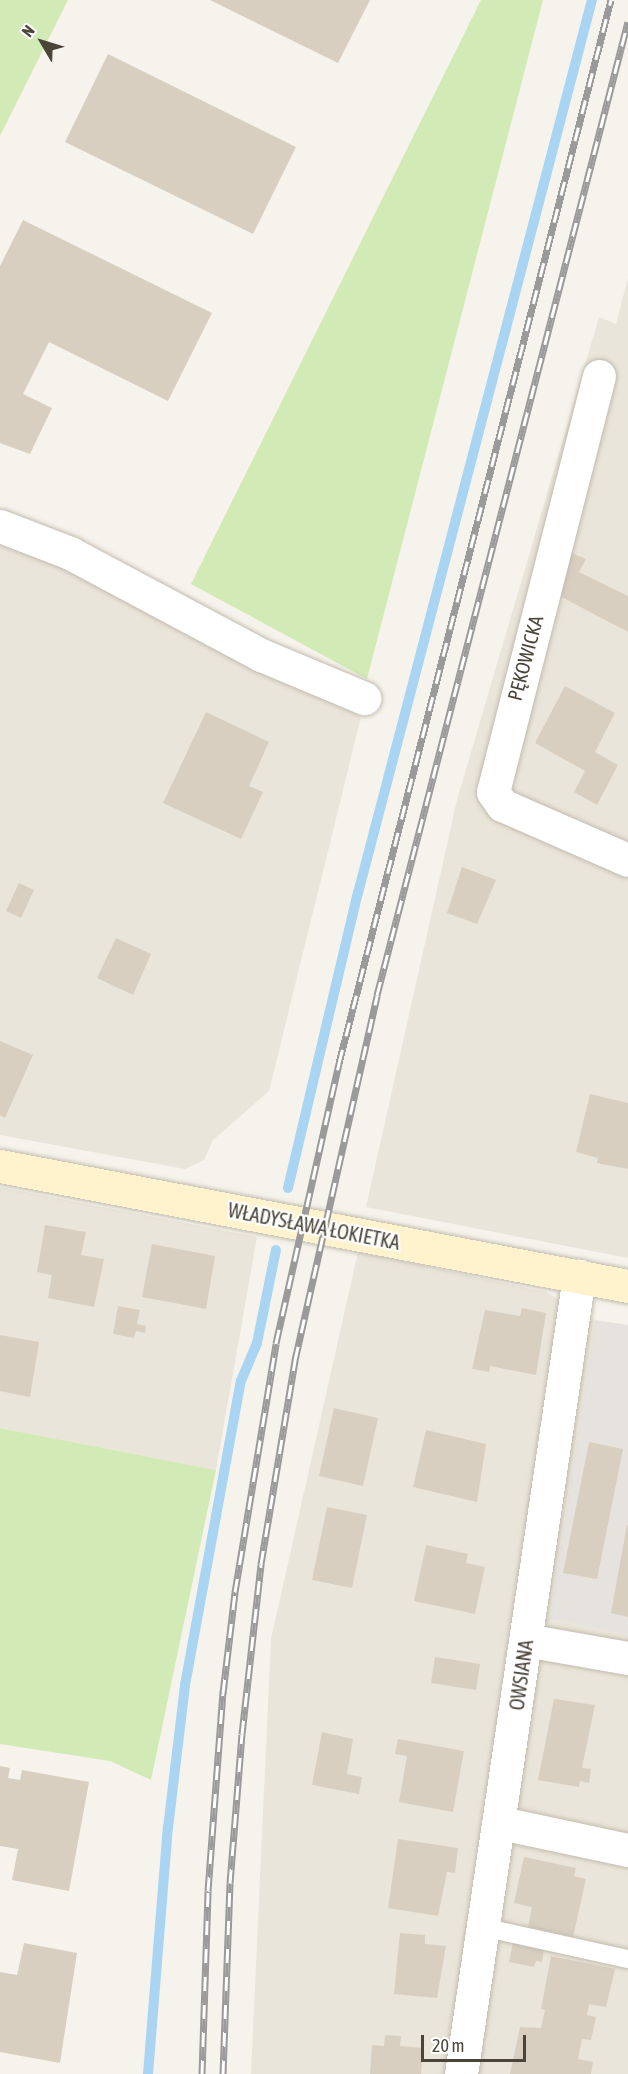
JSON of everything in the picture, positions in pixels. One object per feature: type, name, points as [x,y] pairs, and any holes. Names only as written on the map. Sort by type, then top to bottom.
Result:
[{"type":"street","name":"PĘKOWICKA","points":[[599,376],[493,792],[502,805],[628,860]]},
{"type":"street","points":[[0,526],[70,553],[261,655],[364,698]]},
{"type":"street","name":"WŁADYSŁAWA ŁOKIETKA","points":[[0,1166],[628,1286]]},
{"type":"street","name":"OWSIANA","points":[[461,2074],[482,1927],[501,1823],[579,1276]]},
{"type":"street","points":[[526,1640],[628,1658]]},
{"type":"street","points":[[501,1823],[628,1850]]},
{"type":"lane","points":[[482,1927],[628,1959]]},
{"type":"shaded area","points":[[628,278],[628,1258],[366,1207],[457,800],[599,317],[616,324]]},
{"type":"shaded area","points":[[0,538],[91,573],[361,717],[269,1091],[213,1140],[204,1160],[185,1169],[0,1135]]},
{"type":"shaded area","points":[[0,1187],[257,1237],[216,1470],[0,1428]]},
{"type":"shaded area","points":[[358,1252],[546,1292],[595,1320],[549,1619],[628,1635],[628,2074],[251,2074],[271,1639]]},
{"type":"shaded area","points":[[595,1320],[628,1325],[628,1635],[549,1619]]},
{"type":"green space","points":[[0,0],[68,0],[0,136]]},
{"type":"green space","points":[[481,0],[543,0],[367,679],[191,584]]},
{"type":"green space","points":[[0,1428],[216,1470],[151,1780],[110,1761],[0,1744]]},
{"type":"building","points":[[210,0],[370,0],[338,63]]},
{"type":"building","points":[[108,54],[296,147],[253,234],[65,142]]},
{"type":"building","points":[[23,220],[212,313],[168,401],[49,342],[23,394],[52,408],[30,454],[0,443],[0,266]]},
{"type":"building","points":[[563,549],[586,559],[579,572],[628,596],[628,632],[552,592]]},
{"type":"building","points":[[565,686],[615,713],[595,752],[618,765],[597,805],[574,792],[585,771],[535,743]]},
{"type":"building","points":[[206,712],[269,742],[249,786],[263,792],[241,839],[163,803]]},
{"type":"building","points":[[462,867],[496,880],[477,924],[447,913]]},
{"type":"building","points":[[19,883],[34,890],[21,918],[6,911]]},
{"type":"building","points":[[116,938],[151,954],[133,995],[97,978]]},
{"type":"building","points":[[0,1041],[33,1055],[5,1118],[0,1115]]},
{"type":"building","points":[[590,1094],[628,1103],[628,1169],[597,1163],[598,1158],[576,1152]]},
{"type":"building","points":[[45,1225],[86,1232],[81,1255],[104,1259],[94,1307],[48,1298],[52,1275],[37,1272]]},
{"type":"building","points":[[152,1244],[215,1256],[206,1309],[142,1297]]},
{"type":"building","points":[[118,1306],[140,1310],[137,1324],[146,1326],[145,1333],[136,1331],[134,1338],[113,1334]]},
{"type":"building","points":[[522,1308],[546,1313],[536,1375],[490,1366],[489,1372],[472,1369],[485,1310],[520,1316]]},
{"type":"building","points":[[0,1335],[39,1342],[30,1397],[0,1391]]},
{"type":"building","points":[[334,1408],[378,1418],[363,1486],[319,1476]]},
{"type":"building","points":[[426,1430],[486,1444],[477,1502],[413,1487]]},
{"type":"building","points":[[589,1442],[623,1449],[597,1579],[563,1573]]},
{"type":"building","points":[[327,1507],[367,1515],[352,1588],[312,1580]]},
{"type":"building","points":[[628,1525],[628,1617],[611,1613]]},
{"type":"building","points":[[426,1545],[468,1554],[466,1563],[485,1567],[475,1614],[414,1601]]},
{"type":"building","points":[[435,1657],[480,1664],[476,1690],[431,1683]]},
{"type":"building","points":[[554,1699],[595,1705],[582,1768],[591,1769],[589,1783],[580,1781],[579,1787],[538,1780]]},
{"type":"building","points":[[322,1732],[353,1739],[347,1774],[362,1777],[359,1794],[312,1785]]},
{"type":"building","points":[[398,1739],[464,1751],[453,1812],[399,1802],[407,1756],[395,1754]]},
{"type":"building","points":[[0,1766],[10,1768],[8,1778],[20,1780],[22,1770],[89,1782],[69,1891],[12,1880],[18,1849],[0,1846]]},
{"type":"building","points":[[398,1839],[458,1848],[455,1873],[447,1872],[438,1916],[388,1908]]},
{"type":"building","points":[[524,1857],[576,1868],[574,1876],[586,1879],[573,1937],[528,1927],[532,1907],[514,1903]]},
{"type":"building","points":[[400,1933],[425,1935],[425,1944],[446,1946],[437,1998],[394,1994]]},
{"type":"building","points":[[24,1943],[77,1953],[60,2063],[0,2052],[0,1972],[17,1975]]},
{"type":"building","points":[[513,1943],[544,1949],[542,1962],[536,1961],[534,1967],[509,1962]]},
{"type":"building","points":[[551,1956],[615,1969],[606,2007],[589,2004],[587,2015],[596,2017],[591,2040],[582,2039],[578,2059],[593,2062],[591,2074],[510,2074],[520,2027],[541,2028],[545,2010],[541,2009]]},
{"type":"building","points":[[385,2035],[401,2036],[400,2046],[423,2048],[421,2074],[370,2074],[372,2045],[384,2046]]},
{"type":"waterway","points":[[288,1188],[358,893],[592,0]]},
{"type":"waterway","points":[[148,2074],[168,1828],[185,1685],[241,1381],[257,1343],[276,1250]]},
{"type":"railway","points":[[202,2074],[208,1891],[223,1693],[235,1592],[276,1343],[339,1063],[611,0]]},
{"type":"railway","points":[[223,2074],[230,1883],[242,1734],[261,1564],[295,1360],[377,995],[628,22]]}]
